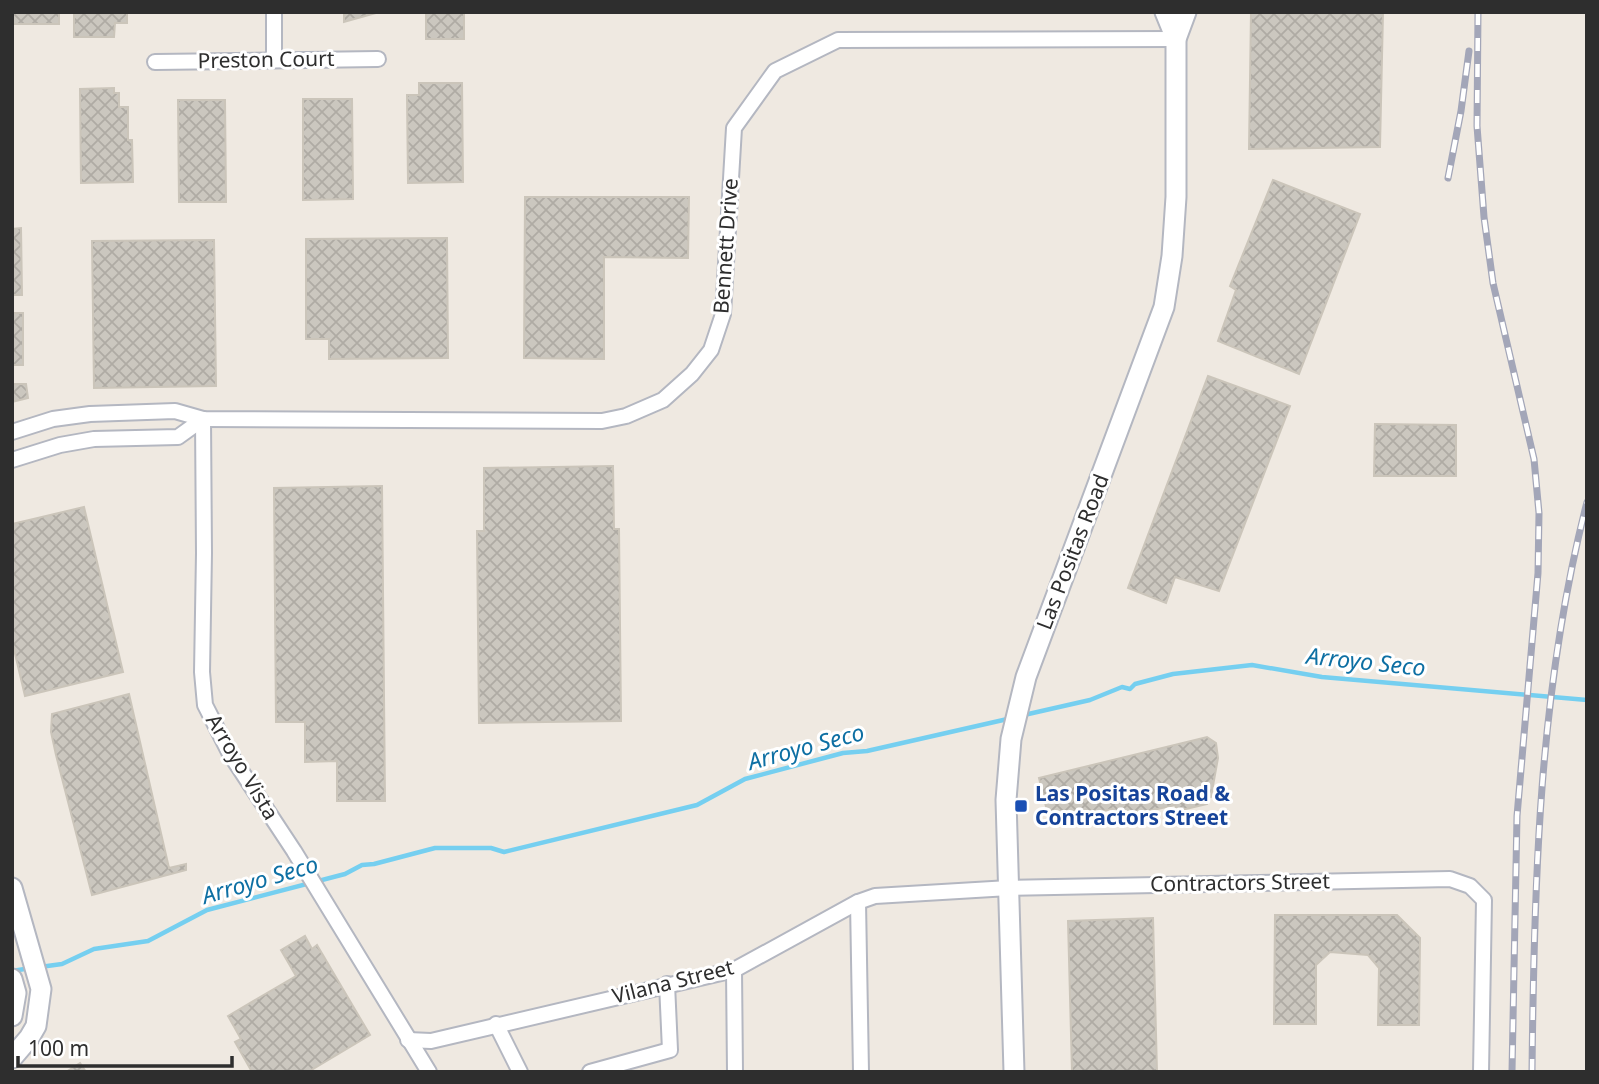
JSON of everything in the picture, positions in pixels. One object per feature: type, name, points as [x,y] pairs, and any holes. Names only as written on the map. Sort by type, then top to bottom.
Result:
[{"type":"main road","name":"Las Positas Road","points":[[1164,12],[1176,39]]},
{"type":"main road","name":"Las Positas Road","points":[[1014,1072],[1006,800],[1011,739],[1026,677],[1164,307],[1172,256],[1176,198],[1176,39],[1186,12]]},
{"type":"main road","points":[[12,888],[41,989],[36,1026],[12,1058]]},
{"type":"main road","points":[[12,1016],[14,986]]},
{"type":"street","points":[[274,12],[274,60]]},
{"type":"street","name":"Bennett Drive","points":[[12,432],[53,419],[90,414],[175,411],[203,419],[602,421],[626,416],[663,400],[692,374],[711,350],[723,314],[734,128],[775,71],[838,40],[1176,39]]},
{"type":"street","name":"Preston Court","points":[[155,62],[378,59]]},
{"type":"street","points":[[12,460],[60,444],[94,439],[178,437],[203,419]]},
{"type":"street","name":"Arroyo Vista","points":[[203,419],[202,672],[205,705],[230,754],[305,869],[429,1072]]},
{"type":"street","name":"Contractors Street","points":[[1009,888],[1450,879],[1470,886],[1484,900],[1481,1072]]},
{"type":"street","name":"Vilana Street","points":[[408,1040],[431,1041],[734,970],[858,902],[875,896],[1009,888]]},
{"type":"street","points":[[858,902],[861,1072]]},
{"type":"street","points":[[734,970],[735,1072]]},
{"type":"street","points":[[590,1072],[670,1049],[667,984]]},
{"type":"street","points":[[496,1024],[520,1072]]},
{"type":"building","points":[[12,12],[59,12],[59,24],[12,24]]},
{"type":"building","points":[[74,12],[127,12],[127,23],[115,23],[114,37],[74,37]]},
{"type":"building","points":[[344,12],[376,12],[376,13],[344,22]]},
{"type":"building","points":[[426,12],[464,12],[464,39],[426,39]]},
{"type":"building","points":[[1251,12],[1383,12],[1380,147],[1249,149]]},
{"type":"building","points":[[419,83],[462,83],[463,182],[408,183],[407,95],[419,95]]},
{"type":"building","points":[[114,88],[114,93],[119,93],[119,107],[128,107],[128,140],[132,140],[133,182],[81,183],[80,89]]},
{"type":"building","points":[[303,99],[352,99],[353,199],[303,200]]},
{"type":"building","points":[[178,100],[225,100],[226,202],[179,202]]},
{"type":"building","points":[[1273,180],[1360,214],[1299,374],[1218,341],[1236,290],[1230,286]]},
{"type":"building","points":[[525,197],[689,197],[688,258],[604,257],[604,359],[524,358]]},
{"type":"building","points":[[21,228],[22,295],[12,295],[12,229]]},
{"type":"building","points":[[447,238],[448,358],[329,359],[329,339],[306,339],[306,239]]},
{"type":"building","points":[[214,240],[216,386],[94,388],[92,241]]},
{"type":"building","points":[[12,313],[23,313],[23,365],[12,365]]},
{"type":"building","points":[[1208,376],[1290,406],[1219,591],[1175,577],[1166,603],[1128,588]]},
{"type":"building","points":[[12,384],[26,384],[28,398],[12,402]]},
{"type":"building","points":[[1375,424],[1456,425],[1456,476],[1374,476]]},
{"type":"building","points":[[613,466],[614,529],[619,529],[621,721],[479,723],[477,531],[484,531],[484,468]]},
{"type":"building","points":[[382,486],[385,801],[337,801],[337,761],[305,762],[305,722],[276,722],[274,488]]},
{"type":"building","points":[[84,507],[123,672],[25,696],[12,641],[12,524]]},
{"type":"building","points":[[129,694],[169,868],[186,864],[186,870],[92,895],[56,755],[51,732],[52,714]]},
{"type":"building","points":[[1207,737],[1216,743],[1218,758],[1211,797],[1206,798],[1207,804],[1177,811],[1175,805],[1114,819],[1112,809],[1050,823],[1039,778]]},
{"type":"building","points":[[1275,915],[1397,915],[1420,938],[1419,1025],[1378,1025],[1379,968],[1368,955],[1330,952],[1316,965],[1316,1024],[1274,1024]]},
{"type":"building","points":[[1153,918],[1157,1072],[1072,1072],[1068,921]]},
{"type":"building","points":[[305,936],[312,949],[317,945],[370,1035],[308,1072],[252,1072],[235,1042],[241,1039],[228,1016],[296,976],[281,950]]},
{"type":"building","points":[[80,1063],[86,1072],[66,1072]]},
{"type":"waterway","name":"Arroyo Seco","points":[[1024,715],[1090,700],[1122,687],[1130,689],[1135,684],[1173,674],[1252,665],[1322,677],[1587,700]]},
{"type":"waterway","name":"Arroyo Seco","points":[[40,967],[62,964],[94,949],[148,941],[207,910],[345,874],[362,865],[435,848],[491,848],[504,852],[697,805],[745,779],[843,753],[867,751],[1012,718]]},
{"type":"waterway","name":"Arroyo Seco","points":[[12,971],[31,968]]},
{"type":"railway","points":[[1478,12],[1477,126],[1484,217],[1493,283],[1534,459],[1539,513],[1538,573],[1517,816],[1512,1072]]},
{"type":"railway","points":[[1448,178],[1469,51]]},
{"type":"railway","points":[[1532,1072],[1542,785],[1558,643],[1587,502]]},
{"type":"place","name":"Las Positas Road & Contractors Street","points":[[1021,806]]}]
